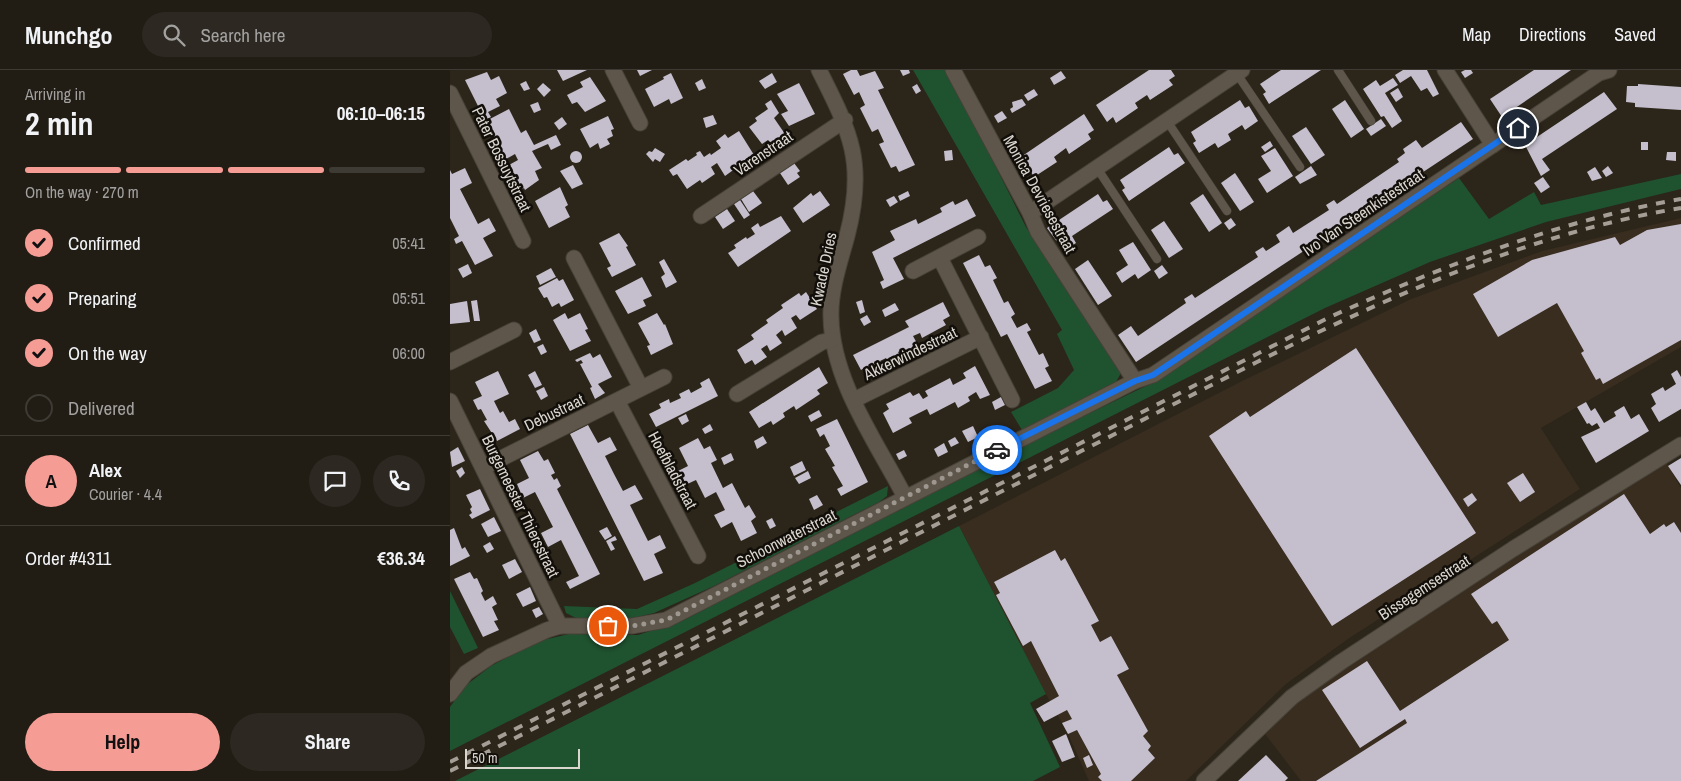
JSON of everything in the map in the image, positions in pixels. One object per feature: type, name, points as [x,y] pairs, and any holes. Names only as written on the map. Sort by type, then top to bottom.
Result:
[{"type":"street","points":[[613,70],[640,122]]},
{"type":"street","name":"Kwade Dries","points":[[819,70],[844,120],[853,149],[855,190],[850,222],[831,300],[832,340],[842,379],[906,497]]},
{"type":"street","name":"Monica Devriesestraat","points":[[954,70],[1030,213],[1038,232],[1135,381]]},
{"type":"street","points":[[1445,70],[1493,145]]},
{"type":"street","name":"Ivo Van Steenkistestraat","points":[[1135,381],[1153,375],[1599,73],[1609,70]]},
{"type":"street","points":[[1030,213],[1239,72]]},
{"type":"street","name":"Pater Bossuytstraat","points":[[450,93],[523,241]]},
{"type":"street","name":"Varenstraat","points":[[701,216],[844,120]]},
{"type":"street","points":[[913,271],[978,237]]},
{"type":"street","points":[[574,258],[641,388]]},
{"type":"street","name":"Akkerwindestraat","points":[[940,258],[1012,400]]},
{"type":"street","points":[[450,362],[514,330]]},
{"type":"street","name":"Akkerwindestraat","points":[[854,400],[981,337]]},
{"type":"street","points":[[737,394],[822,342],[832,340]]},
{"type":"street","name":"Debustraat","points":[[484,467],[664,377]]},
{"type":"street","name":"Schoonwaterstraat","points":[[450,694],[466,673],[491,656],[524,640],[560,626],[632,626],[666,620],[1135,381]]},
{"type":"street","name":"Burgemeester Thiersstraat","points":[[450,401],[484,467],[560,626]]},
{"type":"street","name":"Hoefbladstraat","points":[[617,401],[698,556]]},
{"type":"street","name":"Bissegemsestraat","points":[[1204,781],[1292,698],[1341,662],[1513,549],[1681,445]]},
{"type":"lane","points":[[1338,70],[1371,121]]},
{"type":"lane","points":[[1239,72],[1300,167]]},
{"type":"lane","points":[[1167,121],[1227,211]]},
{"type":"lane","points":[[1097,168],[1157,259]]},
{"type":"shaded area","points":[[1681,218],[1681,347],[1541,428],[1580,489],[1348,639],[1286,684],[1186,781],[1089,781],[1068,734],[1033,671],[959,526],[1244,380],[1411,299],[1542,251]]},
{"type":"shaded area","points":[[1666,462],[1681,488],[1681,781],[1301,781],[1265,734],[1317,685],[1652,467]]},
{"type":"green space","points":[[913,70],[947,70],[1026,227],[1121,373],[1116,382],[1022,430],[1011,412],[1058,388],[1074,370],[1057,334],[1062,330]]},
{"type":"green space","points":[[1681,174],[1681,189],[1546,222],[1430,262],[1325,308],[450,751],[450,707],[465,686],[491,666],[539,641],[569,634],[638,635],[684,620],[999,457],[1152,383],[1459,178],[1489,219],[1534,192],[1541,205]]},
{"type":"green space","points":[[888,486],[887,496],[879,502],[714,586],[654,613],[629,619],[576,618],[566,613],[564,606],[637,609],[695,583]]},
{"type":"green space","points":[[959,526],[1046,694],[1030,703],[1060,767],[1033,781],[455,781]]},
{"type":"green space","points":[[450,591],[478,648],[464,654],[450,627]]},
{"type":"building","points":[[557,70],[587,70],[563,81]]},
{"type":"building","points":[[637,70],[652,70],[640,76]]},
{"type":"building","points":[[851,70],[857,70],[860,76],[875,71],[884,88],[878,90],[915,165],[899,172],[896,166],[891,168],[879,144],[884,142],[878,129],[872,132],[860,108],[865,105],[859,92],[854,95],[843,74]]},
{"type":"building","points":[[900,70],[909,70],[910,73],[903,76]]},
{"type":"building","points":[[1149,70],[1171,70],[1175,76],[1169,80],[1173,85],[1150,100],[1147,95],[1135,103],[1138,108],[1116,123],[1113,117],[1107,122],[1096,105]]},
{"type":"building","points":[[1281,70],[1321,70],[1269,104],[1263,94],[1266,92],[1260,84]]},
{"type":"building","points":[[1403,70],[1427,70],[1439,94],[1433,97],[1427,88],[1421,91],[1411,76],[1400,83],[1395,75]]},
{"type":"building","points":[[1471,70],[1473,73],[1465,78],[1461,72]]},
{"type":"building","points":[[1534,70],[1571,70],[1502,117],[1490,99]]},
{"type":"building","points":[[1061,71],[1066,78],[1054,85],[1050,78]]},
{"type":"building","points":[[487,72],[491,80],[499,76],[507,93],[496,99],[500,106],[488,112],[491,117],[485,120],[465,80]]},
{"type":"building","points":[[671,73],[683,98],[671,104],[669,99],[654,107],[645,89]]},
{"type":"building","points":[[772,73],[777,82],[765,89],[759,81]]},
{"type":"building","points":[[590,77],[606,101],[585,112],[577,102],[572,104],[567,95],[583,87],[580,82]]},
{"type":"building","points":[[1393,78],[1398,85],[1385,93],[1402,121],[1392,128],[1384,116],[1381,117],[1363,89],[1376,80],[1380,86]]},
{"type":"building","points":[[702,79],[706,88],[699,91],[695,83]]},
{"type":"building","points":[[526,81],[530,89],[524,91],[520,84]]},
{"type":"building","points":[[543,83],[551,90],[544,97],[537,89]]},
{"type":"building","points":[[799,83],[815,114],[789,126],[781,114],[788,111],[777,94]]},
{"type":"building","points":[[917,84],[921,91],[916,94],[912,87]]},
{"type":"building","points":[[1638,84],[1681,87],[1681,110],[1635,107],[1635,103],[1626,102],[1627,86],[1638,86]]},
{"type":"building","points":[[1398,88],[1403,97],[1396,102],[1390,93]]},
{"type":"building","points":[[1034,89],[1038,95],[1028,101],[1024,95]]},
{"type":"building","points":[[1604,92],[1617,109],[1542,159],[1550,170],[1541,176],[1525,145]]},
{"type":"building","points":[[1022,99],[1026,105],[1012,113],[1010,109],[1013,107],[1012,102]]},
{"type":"building","points":[[771,100],[779,113],[774,118],[785,134],[771,143],[768,140],[762,144],[749,127],[757,121],[755,118],[768,109],[765,104]]},
{"type":"building","points":[[1240,100],[1245,108],[1249,106],[1258,121],[1245,130],[1242,125],[1228,134],[1231,140],[1218,148],[1215,143],[1199,153],[1193,143],[1196,141],[1191,132]]},
{"type":"building","points":[[1345,100],[1364,129],[1351,138],[1332,109]]},
{"type":"building","points":[[538,102],[541,110],[534,113],[530,105]]},
{"type":"building","points":[[509,109],[521,133],[526,130],[534,145],[556,135],[561,145],[551,150],[548,144],[532,151],[542,168],[535,171],[539,180],[525,190],[524,188],[520,190],[507,166],[518,160],[515,154],[506,159],[486,121]]},
{"type":"building","points":[[1002,111],[1007,118],[998,123],[994,116]]},
{"type":"building","points":[[1084,114],[1094,130],[1088,134],[1091,139],[1069,154],[1066,148],[1054,157],[1057,162],[1034,177],[1031,172],[1023,176],[1015,161]]},
{"type":"building","points":[[713,115],[717,124],[706,128],[703,118]]},
{"type":"building","points":[[608,116],[614,129],[611,130],[613,136],[607,139],[610,144],[600,149],[598,143],[590,148],[580,129]]},
{"type":"building","points":[[562,117],[567,124],[559,130],[554,123]]},
{"type":"building","points":[[1381,119],[1386,126],[1371,136],[1366,129]]},
{"type":"building","points":[[1461,122],[1473,139],[1136,362],[1118,335],[1131,326],[1138,336],[1186,303],[1184,299],[1192,294],[1195,298],[1258,257],[1255,252],[1263,247],[1266,251],[1280,242],[1276,235],[1289,226],[1293,233],[1329,210],[1326,205],[1334,200],[1337,204],[1399,162],[1397,159],[1405,153],[1403,149],[1416,140],[1422,148]]},
{"type":"building","points":[[1306,127],[1325,155],[1311,164],[1292,136]]},
{"type":"building","points":[[739,131],[754,155],[725,176],[717,163],[711,167],[715,174],[702,183],[700,180],[687,189],[677,174],[673,176],[669,170],[686,159],[688,161],[700,151],[704,157],[710,153],[711,155],[721,148],[716,141],[725,134],[728,138]]},
{"type":"building","points":[[1270,141],[1273,146],[1265,152],[1261,147]]},
{"type":"building","points":[[1641,142],[1648,142],[1648,150],[1641,150]]},
{"type":"building","points":[[1169,147],[1174,155],[1178,153],[1185,163],[1129,201],[1122,190],[1125,188],[1120,180]]},
{"type":"building","points":[[655,148],[665,154],[660,162],[655,159],[653,162],[646,154],[649,151],[652,152]]},
{"type":"building","points":[[1275,148],[1293,176],[1267,193],[1258,179],[1271,171],[1261,156]]},
{"type":"building","points":[[952,150],[953,160],[945,161],[944,151]]},
{"type":"building","points":[[576,151],[582,157],[576,163],[570,157]]},
{"type":"building","points":[[1667,152],[1676,152],[1676,161],[1666,160]]},
{"type":"building","points":[[794,163],[800,171],[797,173],[800,177],[788,185],[780,173]]},
{"type":"building","points":[[573,165],[583,184],[572,189],[560,171]]},
{"type":"building","points":[[1311,166],[1317,175],[1300,184],[1295,177]]},
{"type":"building","points":[[1608,166],[1613,173],[1606,177],[1602,171]]},
{"type":"building","points":[[1595,167],[1602,178],[1592,181],[1587,172]]},
{"type":"building","points":[[465,168],[472,183],[460,189],[478,224],[489,218],[496,231],[483,238],[493,256],[475,265],[462,241],[456,244],[454,239],[459,236],[450,218],[450,170],[452,174]]},
{"type":"building","points":[[1235,173],[1254,202],[1240,211],[1221,183]]},
{"type":"building","points":[[1543,177],[1550,187],[1541,193],[1534,183]]},
{"type":"building","points":[[560,187],[568,205],[565,207],[570,217],[549,228],[535,201]]},
{"type":"building","points":[[753,191],[762,203],[749,212],[741,199]]},
{"type":"building","points":[[820,191],[830,205],[803,223],[793,208],[811,193],[813,196]]},
{"type":"building","points":[[908,191],[910,196],[900,201],[898,196]]},
{"type":"building","points":[[1098,194],[1103,202],[1107,200],[1113,209],[1072,236],[1076,243],[1064,251],[1047,228]]},
{"type":"building","points":[[1203,194],[1222,223],[1209,232],[1190,203]]},
{"type":"building","points":[[894,196],[898,202],[890,207],[886,200]]},
{"type":"building","points":[[967,199],[976,216],[893,258],[904,279],[883,289],[880,282],[884,280],[872,252],[895,240],[890,231],[916,219],[918,224],[942,212],[940,208],[953,201],[955,205]]},
{"type":"building","points":[[740,200],[750,215],[744,219],[734,204]]},
{"type":"building","points":[[727,209],[735,221],[723,229],[715,217]]},
{"type":"building","points":[[781,216],[791,231],[738,267],[728,253],[736,248],[734,245],[746,237],[747,239],[755,234],[751,228],[758,223],[760,227]]},
{"type":"building","points":[[1231,218],[1236,225],[1229,230],[1224,223]]},
{"type":"building","points":[[1164,221],[1183,249],[1169,258],[1151,230]]},
{"type":"building","points":[[1681,224],[1681,340],[1603,384],[1600,378],[1596,380],[1581,353],[1584,351],[1557,303],[1498,337],[1473,294],[1532,260],[1615,237],[1620,245],[1647,230]]},
{"type":"building","points":[[619,233],[628,246],[626,247],[636,265],[612,277],[607,268],[611,266],[599,243]]},
{"type":"building","points":[[1133,242],[1151,270],[1138,279],[1135,274],[1122,283],[1116,273],[1128,265],[1119,250]]},
{"type":"building","points":[[979,255],[985,267],[990,265],[997,278],[993,280],[1004,303],[1008,301],[1015,314],[1011,317],[1017,328],[1027,323],[1031,330],[1027,332],[1039,355],[1043,353],[1049,366],[1045,368],[1052,381],[1035,389],[1007,334],[1001,337],[963,263]]},
{"type":"building","points":[[664,259],[677,282],[666,288],[661,277],[665,274],[659,262]]},
{"type":"building","points":[[1088,260],[1112,296],[1098,305],[1075,269]]},
{"type":"building","points":[[468,264],[472,273],[463,278],[458,269]]},
{"type":"building","points":[[1162,265],[1168,273],[1159,279],[1154,271]]},
{"type":"building","points":[[551,268],[556,277],[540,285],[536,276]]},
{"type":"building","points":[[642,277],[652,296],[643,300],[646,306],[628,314],[615,291]]},
{"type":"building","points":[[557,278],[559,281],[563,279],[574,300],[561,307],[559,303],[552,307],[547,297],[544,298],[538,288]]},
{"type":"building","points":[[806,292],[817,309],[800,320],[796,315],[791,318],[797,328],[785,336],[782,330],[776,335],[782,343],[770,351],[767,345],[761,349],[767,357],[755,365],[752,360],[745,364],[737,350],[754,339],[751,335],[768,323],[766,320],[783,308],[781,305],[799,293],[801,296]]},
{"type":"building","points":[[477,300],[480,321],[474,321],[471,301]]},
{"type":"building","points":[[862,300],[865,312],[860,314],[856,302]]},
{"type":"building","points":[[467,301],[470,322],[450,324],[450,304]]},
{"type":"building","points":[[943,302],[950,316],[943,320],[946,325],[922,338],[920,333],[913,336],[919,347],[907,354],[904,349],[898,352],[901,357],[889,363],[886,358],[880,361],[882,365],[870,372],[867,366],[861,370],[853,355],[909,327],[905,321]]},
{"type":"building","points":[[895,303],[899,310],[885,317],[882,310]]},
{"type":"building","points":[[565,313],[568,319],[580,313],[588,329],[585,330],[591,341],[570,351],[553,320]]},
{"type":"building","points":[[657,313],[665,324],[673,344],[651,355],[647,346],[650,345],[638,323]]},
{"type":"building","points":[[867,315],[871,322],[864,326],[860,319]]},
{"type":"building","points":[[536,329],[541,340],[534,343],[529,333]]},
{"type":"building","points":[[543,344],[547,352],[541,355],[537,347]]},
{"type":"building","points":[[1356,348],[1476,533],[1332,626],[1209,436],[1246,411],[1250,417]]},
{"type":"building","points":[[590,353],[593,358],[600,354],[612,377],[598,384],[605,393],[595,399],[590,388],[592,387],[580,364],[583,363],[581,360],[577,362],[575,360]]},
{"type":"building","points":[[975,366],[990,395],[980,399],[976,392],[968,397],[970,401],[958,408],[955,402],[930,415],[927,409],[909,418],[912,423],[893,433],[883,413],[889,409],[886,404],[910,392],[913,396],[919,393],[923,399],[928,396],[925,391],[950,378],[953,385],[966,378],[963,373]]},
{"type":"building","points":[[819,367],[828,383],[817,390],[820,394],[796,410],[794,406],[783,413],[785,417],[773,425],[771,421],[759,428],[749,412]]},
{"type":"building","points":[[1677,370],[1681,377],[1681,409],[1659,422],[1651,408],[1656,404],[1651,394],[1663,387],[1665,391],[1676,384],[1671,374]]},
{"type":"building","points":[[498,371],[509,394],[494,401],[500,413],[503,411],[509,422],[515,419],[520,429],[497,441],[484,421],[487,420],[481,409],[478,410],[473,400],[482,396],[475,382]]},
{"type":"building","points":[[535,371],[542,385],[535,388],[528,375]]},
{"type":"building","points":[[709,378],[718,396],[656,427],[649,414],[661,408],[659,404],[669,399],[670,403],[681,398],[679,394],[689,389],[691,393],[702,387],[700,383]]},
{"type":"building","points":[[544,387],[548,396],[541,400],[536,391]]},
{"type":"building","points":[[1001,397],[1005,405],[995,410],[992,402]]},
{"type":"building","points":[[1586,402],[1591,411],[1595,408],[1604,423],[1616,416],[1614,412],[1624,406],[1631,419],[1639,414],[1649,431],[1596,463],[1581,437],[1600,428],[1597,423],[1592,426],[1589,423],[1587,424],[1577,407]]},
{"type":"building","points":[[819,410],[822,416],[811,422],[808,416]]},
{"type":"building","points":[[686,414],[689,421],[682,425],[678,418]]},
{"type":"building","points":[[837,419],[868,482],[841,496],[837,489],[843,486],[832,467],[835,466],[825,449],[830,446],[824,434],[820,437],[816,429]]},
{"type":"building","points":[[710,424],[713,430],[705,434],[702,429]]},
{"type":"building","points":[[588,425],[598,443],[610,437],[617,450],[605,456],[623,491],[635,485],[643,499],[630,505],[648,541],[660,535],[666,548],[654,554],[663,573],[644,581],[570,434]]},
{"type":"building","points":[[973,426],[978,437],[968,442],[962,431]]},
{"type":"building","points":[[763,436],[767,443],[757,449],[754,441]]},
{"type":"building","points":[[955,437],[959,443],[951,447],[948,441]]},
{"type":"building","points":[[698,438],[704,449],[710,446],[717,460],[711,463],[723,488],[732,483],[745,508],[749,505],[756,517],[751,521],[757,533],[741,541],[732,522],[721,528],[714,515],[725,510],[716,492],[705,498],[696,480],[683,486],[676,472],[688,466],[679,448]]},
{"type":"building","points":[[944,443],[948,452],[938,457],[934,449]]},
{"type":"building","points":[[458,447],[465,461],[452,467],[450,452]]},
{"type":"building","points":[[904,450],[907,456],[899,460],[896,454]]},
{"type":"building","points":[[538,451],[544,461],[548,459],[555,473],[551,475],[554,480],[557,478],[561,486],[557,489],[600,574],[570,589],[566,582],[579,576],[561,540],[548,547],[541,533],[553,527],[535,492],[523,498],[517,484],[529,478],[520,460]]},
{"type":"building","points":[[731,453],[734,460],[724,465],[721,458]]},
{"type":"building","points":[[1681,458],[1681,485],[1668,466]]},
{"type":"building","points":[[802,461],[806,470],[794,476],[790,467]]},
{"type":"building","points":[[462,467],[465,473],[460,478],[456,471]]},
{"type":"building","points":[[808,471],[811,478],[799,484],[795,478]]},
{"type":"building","points":[[1523,473],[1535,492],[1520,502],[1507,483]]},
{"type":"building","points":[[480,489],[490,510],[472,519],[469,515],[472,513],[470,509],[472,507],[466,495]]},
{"type":"building","points":[[1472,493],[1477,500],[1468,507],[1463,499]]},
{"type":"building","points":[[1624,494],[1650,534],[1664,524],[1666,527],[1674,522],[1681,533],[1681,781],[1316,781],[1407,723],[1405,719],[1360,748],[1322,690],[1367,661],[1400,711],[1509,640],[1497,621],[1492,624],[1471,594]]},
{"type":"building","points":[[817,495],[823,505],[814,510],[809,499]]},
{"type":"building","points":[[494,517],[501,531],[488,537],[481,524]]},
{"type":"building","points":[[772,518],[776,526],[770,529],[766,521]]},
{"type":"building","points":[[607,527],[612,536],[605,540],[599,531]]},
{"type":"building","points":[[454,528],[462,549],[465,547],[470,556],[450,566],[450,530]]},
{"type":"building","points":[[615,536],[617,540],[611,542],[615,549],[611,551],[606,541]]},
{"type":"building","points":[[490,542],[494,549],[487,553],[483,546]]},
{"type":"building","points":[[1055,550],[1061,561],[1065,558],[1099,621],[1091,625],[1100,642],[1111,636],[1129,669],[1117,675],[1148,731],[1143,736],[1151,746],[1148,750],[1155,758],[1131,781],[1102,781],[1098,777],[1101,774],[1077,730],[1068,734],[1062,723],[1072,719],[1067,710],[1044,722],[1036,709],[1059,696],[1031,641],[1023,646],[996,595],[1000,593],[994,582]]},
{"type":"building","points":[[515,559],[522,572],[509,579],[502,565]]},
{"type":"building","points":[[470,572],[474,579],[477,578],[485,601],[493,596],[497,604],[492,607],[498,620],[494,621],[499,630],[483,637],[454,579]]},
{"type":"building","points":[[530,587],[536,601],[523,607],[516,594]]},
{"type":"building","points":[[539,607],[543,614],[536,618],[532,610]]},
{"type":"building","points":[[1066,734],[1075,757],[1062,762],[1052,741]]},
{"type":"building","points":[[1089,755],[1093,765],[1087,768],[1083,758]]},
{"type":"building","points":[[1266,755],[1288,778],[1285,781],[1238,781]]},
{"type":"railway","points":[[450,762],[1332,316],[1460,262],[1546,232],[1590,219],[1681,199]]},
{"type":"railway","points":[[450,771],[1257,362],[1359,313],[1463,269],[1517,250],[1570,233],[1625,219],[1681,208]]},
{"type":"way so far","points":[[608,626],[632,626],[666,620],[997,450]]},
{"type":"route","points":[[997,450],[1135,381],[1153,375],[1518,128]]}]
